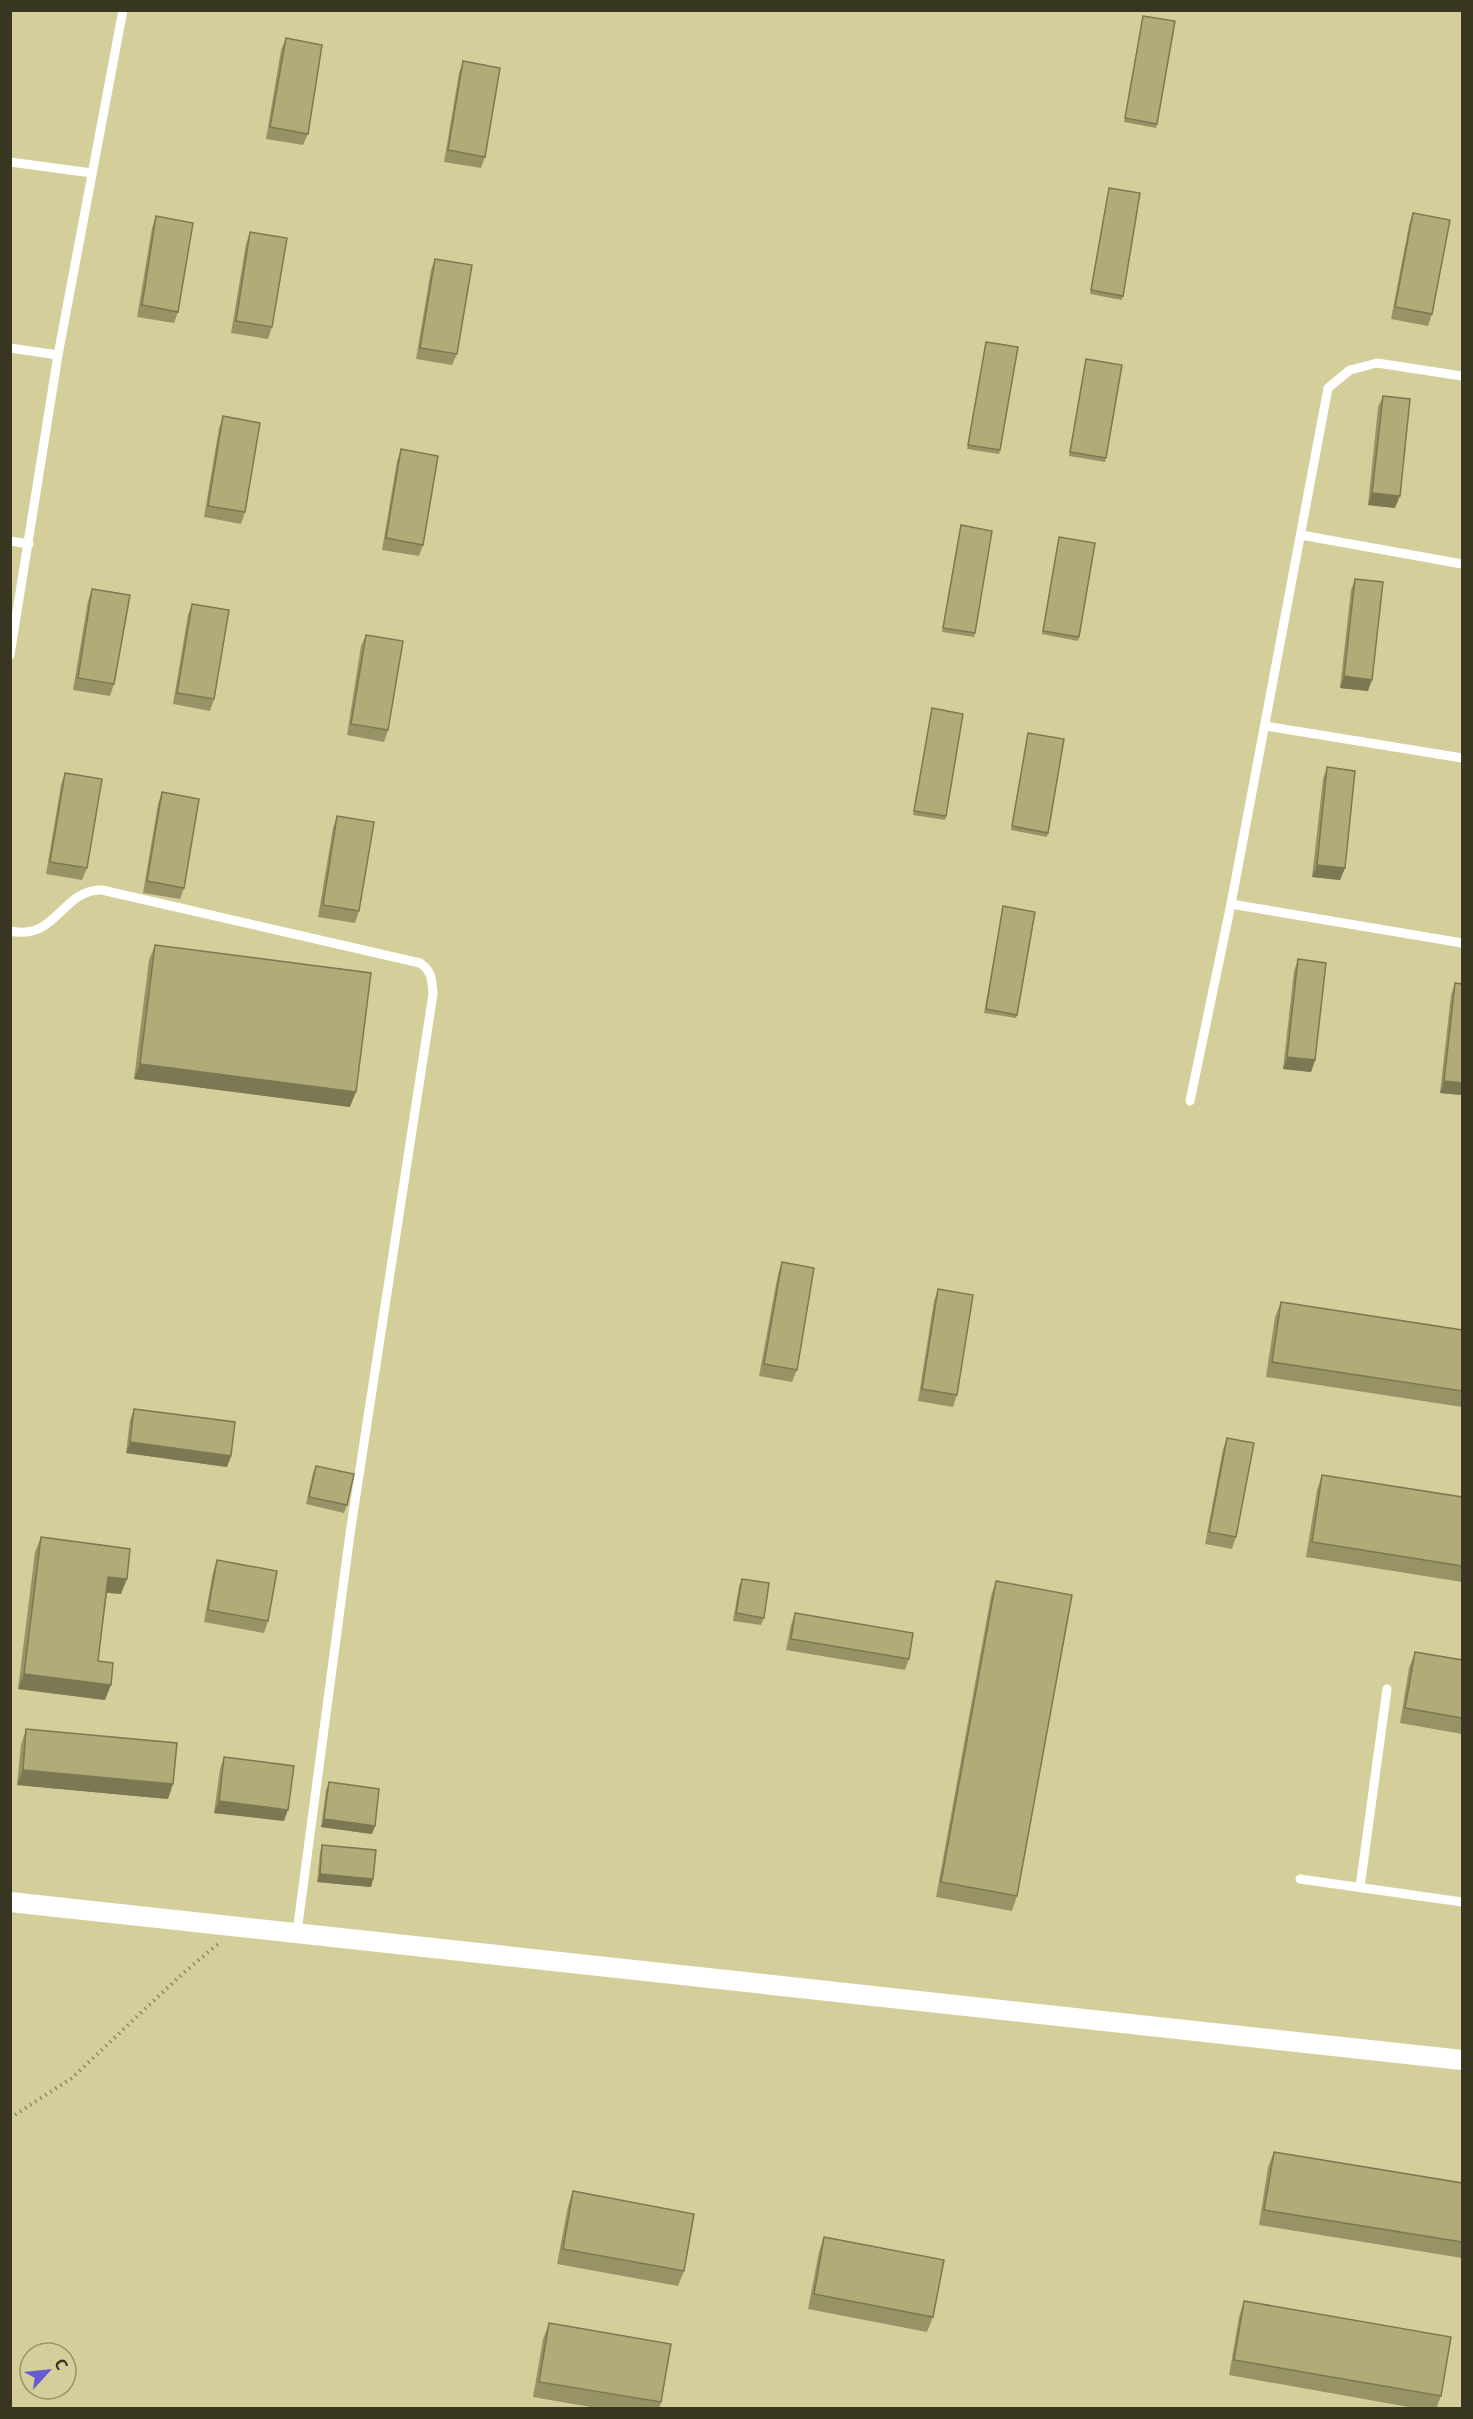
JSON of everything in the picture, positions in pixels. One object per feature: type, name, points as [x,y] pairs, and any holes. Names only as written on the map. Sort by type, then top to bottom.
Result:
[{"type":"street","points":[[10,1902],[1462,2060]]},
{"type":"lane","points":[[10,655],[58,355],[123,10]]},
{"type":"lane","points":[[10,162],[92,173]]},
{"type":"lane","points":[[10,348],[58,355]]},
{"type":"lane","points":[[1190,1101],[1231,904],[1328,388],[1350,370],[1377,363],[1462,376]]},
{"type":"lane","points":[[1301,535],[1462,564]]},
{"type":"lane","points":[[10,541],[29,544]]},
{"type":"lane","points":[[1265,726],[1462,758]]},
{"type":"lane","points":[[10,931],[20,933],[39,931],[55,920],[78,896],[91,890],[102,890],[420,963],[428,968],[432,980],[433,994],[350,1534],[297,1932]]},
{"type":"lane","points":[[1231,904],[1462,943]]},
{"type":"lane","points":[[1360,1887],[1387,1689]]},
{"type":"lane","points":[[1300,1879],[1462,1902]]},
{"type":"path","points":[[10,2118],[72,2078],[181,1975],[240,1926]]},
{"type":"building","points":[[1143,16],[1175,21],[1157,124],[1125,118]]},
{"type":"building","points":[[286,38],[322,45],[308,134],[270,127]]},
{"type":"building","points":[[463,61],[500,68],[485,157],[448,150]]},
{"type":"building","points":[[1109,188],[1140,193],[1123,296],[1091,290]]},
{"type":"building","points":[[1413,213],[1450,220],[1432,314],[1395,307]]},
{"type":"building","points":[[156,216],[193,223],[178,312],[142,305]]},
{"type":"building","points":[[250,232],[287,238],[272,327],[236,321]]},
{"type":"building","points":[[435,259],[472,265],[457,354],[420,348]]},
{"type":"building","points":[[986,342],[1018,347],[1000,450],[968,445]]},
{"type":"building","points":[[1086,359],[1122,365],[1106,458],[1070,452]]},
{"type":"building","points":[[1383,396],[1410,399],[1400,496],[1372,493]]},
{"type":"building","points":[[223,416],[260,423],[245,512],[208,506]]},
{"type":"building","points":[[401,449],[438,456],[423,545],[386,538]]},
{"type":"building","points":[[961,525],[992,531],[975,633],[943,628]]},
{"type":"building","points":[[1059,537],[1095,543],[1079,637],[1043,631]]},
{"type":"building","points":[[1355,579],[1383,582],[1372,680],[1344,676]]},
{"type":"building","points":[[92,589],[130,595],[114,684],[78,678]]},
{"type":"building","points":[[192,604],[229,610],[214,699],[177,693]]},
{"type":"building","points":[[366,635],[403,641],[388,730],[351,724]]},
{"type":"building","points":[[932,708],[963,714],[946,816],[914,811]]},
{"type":"building","points":[[1028,733],[1064,739],[1048,833],[1012,826]]},
{"type":"building","points":[[1327,767],[1355,771],[1345,868],[1317,865]]},
{"type":"building","points":[[65,773],[102,779],[87,868],[50,862]]},
{"type":"building","points":[[162,792],[199,799],[184,888],[147,881]]},
{"type":"building","points":[[337,816],[374,822],[359,911],[323,905]]},
{"type":"building","points":[[1003,906],[1035,912],[1017,1015],[986,1009]]},
{"type":"building","points":[[155,945],[371,973],[356,1092],[140,1064]]},
{"type":"building","points":[[1298,959],[1326,963],[1315,1060],[1287,1057]]},
{"type":"building","points":[[1455,983],[1462,984],[1462,1083],[1444,1081]]},
{"type":"building","points":[[782,1262],[814,1268],[797,1370],[764,1364]]},
{"type":"building","points":[[938,1289],[973,1295],[957,1395],[922,1389]]},
{"type":"building","points":[[1281,1302],[1462,1330],[1462,1391],[1272,1362]]},
{"type":"building","points":[[134,1409],[235,1422],[231,1456],[130,1442]]},
{"type":"building","points":[[1227,1438],[1254,1443],[1236,1537],[1209,1532]]},
{"type":"building","points":[[316,1466],[354,1474],[347,1505],[309,1497]]},
{"type":"building","points":[[1322,1475],[1462,1497],[1462,1566],[1312,1542]]},
{"type":"building","points":[[41,1537],[130,1549],[127,1579],[108,1577],[98,1661],[113,1663],[111,1685],[24,1674]]},
{"type":"building","points":[[217,1560],[277,1571],[268,1621],[208,1610]]},
{"type":"building","points":[[742,1579],[769,1583],[764,1618],[736,1613]]},
{"type":"building","points":[[996,1581],[1072,1595],[1017,1896],[941,1882]]},
{"type":"building","points":[[795,1613],[913,1633],[909,1659],[791,1639]]},
{"type":"building","points":[[1415,1652],[1462,1660],[1462,1718],[1405,1708]]},
{"type":"building","points":[[26,1729],[177,1743],[173,1784],[23,1770]]},
{"type":"building","points":[[224,1757],[294,1766],[288,1810],[219,1801]]},
{"type":"building","points":[[329,1782],[379,1789],[375,1826],[324,1819]]},
{"type":"building","points":[[322,1845],[376,1850],[373,1879],[320,1874]]},
{"type":"building","points":[[1274,2152],[1462,2183],[1462,2242],[1264,2210]]},
{"type":"building","points":[[573,2191],[694,2214],[684,2271],[563,2249]]},
{"type":"building","points":[[824,2237],[944,2260],[933,2317],[814,2294]]},
{"type":"building","points":[[1244,2301],[1451,2337],[1441,2396],[1234,2360]]},
{"type":"building","points":[[549,2323],[671,2344],[661,2402],[539,2382]]}]
